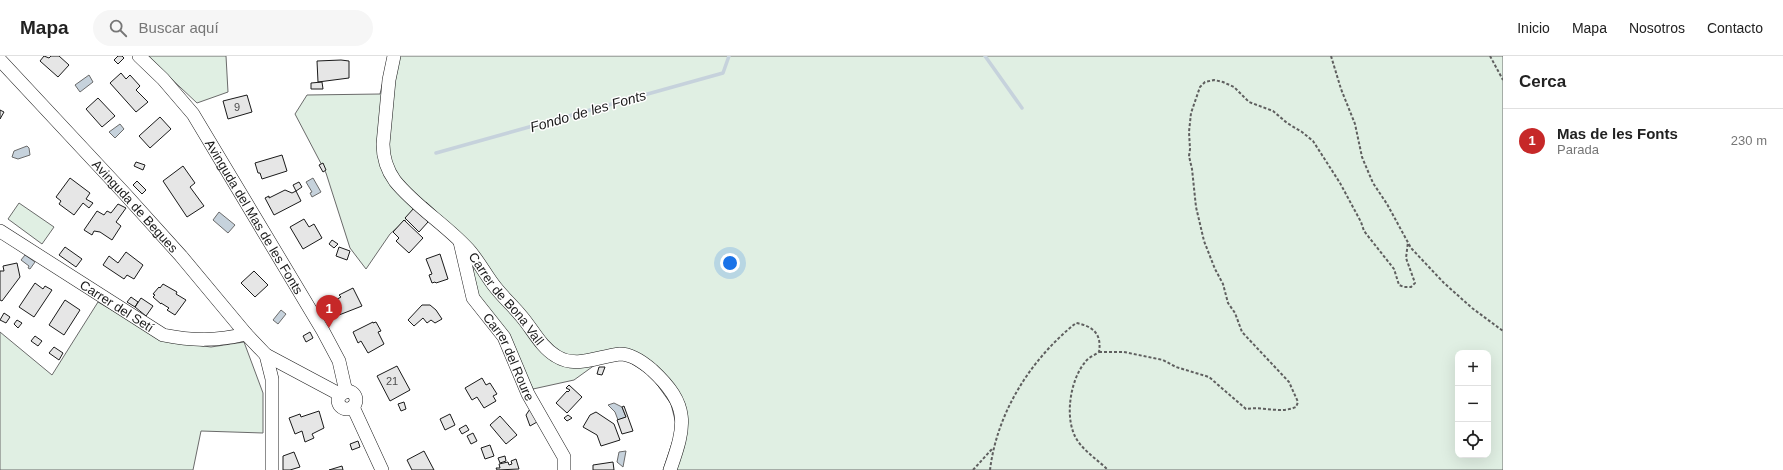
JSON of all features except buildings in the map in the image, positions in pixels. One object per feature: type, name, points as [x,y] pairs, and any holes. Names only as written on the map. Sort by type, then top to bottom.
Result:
[{"type":"street","name":"Avinguda del Mas de les Fonts","points":[[138,56],[162,79],[193,114],[323,331],[339,361],[343,393]]},
{"type":"street","name":"Carrer de Bona Vall","points":[[394,56],[383,144],[383,153],[394,180],[408,195],[468,249],[496,288],[522,317],[543,345],[556,356],[569,361],[584,361],[621,354],[645,364],[658,375],[670,389],[680,405],[682,416],[683,428],[670,470]]},
{"type":"street","name":"Avinguda de Begues","points":[[0,60],[171,244],[246,334],[266,355],[343,393]]},
{"type":"street","name":"Carrer del Setí","points":[[0,231],[163,336],[189,340],[226,339],[246,334]]},
{"type":"street","name":"Carrer del Roure","points":[[460,242],[473,298],[504,337],[528,394],[564,457],[564,470]]},
{"type":"street","name":"Avinguda de Begues","points":[[266,355],[272,379],[272,470]]},
{"type":"street","points":[[343,393],[352,393],[356,398],[356,402],[353,407],[382,470]]},
{"type":"path","points":[[1332,56],[1340,90],[1355,124],[1362,157],[1373,183],[1387,204],[1408,242],[1419,258],[1444,283],[1472,308],[1503,331]]},
{"type":"path","points":[[1490,56],[1503,80]]},
{"type":"path","points":[[1108,470],[1083,448],[1074,434],[1069,407],[1075,377],[1087,360],[1099,352],[1124,352],[1163,360],[1176,367],[1209,377],[1246,409],[1259,408],[1285,410],[1296,407],[1298,402],[1289,382],[1242,332],[1236,313],[1228,303],[1223,284],[1204,242],[1193,188],[1192,169],[1189,156],[1189,132],[1191,113],[1196,95],[1200,87],[1205,82],[1214,80],[1223,82],[1234,88],[1250,102],[1273,111],[1313,141],[1340,183],[1361,222],[1364,231],[1394,269],[1399,285],[1404,287],[1411,287],[1415,282],[1406,258],[1408,242]]},
{"type":"path","points":[[990,470],[992,449],[1012,400],[1037,361],[1057,339],[1076,323],[1086,325],[1095,330],[1100,344],[1099,352]]},
{"type":"path","points":[[973,470],[992,449]]},
{"type":"green space","points":[[147,56],[226,56],[228,92],[197,103]]},
{"type":"green space","points":[[389,56],[1503,56],[1503,470],[663,470],[677,428],[671,404],[651,376],[623,358],[599,362],[574,380],[533,389],[507,336],[476,296],[470,243],[426,202],[390,234],[366,269],[350,248],[326,173],[295,114],[307,95],[380,94]]},
{"type":"green space","points":[[19,203],[54,227],[42,244],[8,219]]},
{"type":"green space","points":[[98,302],[166,341],[211,347],[244,342],[263,393],[263,433],[201,431],[193,470],[0,470],[0,332],[52,375]]},
{"type":"shaded area","points":[[89,75],[93,82],[80,92],[75,85]]},
{"type":"shaded area","points":[[120,124],[124,129],[115,138],[109,132]]},
{"type":"shaded area","points":[[27,146],[29,148],[30,155],[18,159],[12,157],[14,151]]},
{"type":"shaded area","points":[[313,178],[321,192],[312,197],[310,193],[312,192],[306,182]]},
{"type":"shaded area","points":[[219,212],[235,225],[228,233],[213,220]]},
{"type":"shaded area","points":[[25,255],[35,262],[30,269],[28,268],[29,266],[21,260]]},
{"type":"shaded area","points":[[281,310],[286,314],[278,324],[273,320]]},
{"type":"shaded area","points":[[614,403],[622,407],[626,417],[618,420],[615,412],[608,405]]},
{"type":"shaded area","points":[[626,451],[623,467],[617,462],[619,452]]},
{"type":"waterway","name":"Fondo de les Fonts","points":[[436,153],[723,73],[729,56]]},
{"type":"waterway","points":[[985,56],[1022,108]]},
{"type":"place","name":"Mas de les Fonts","points":[[329,328]]}]
